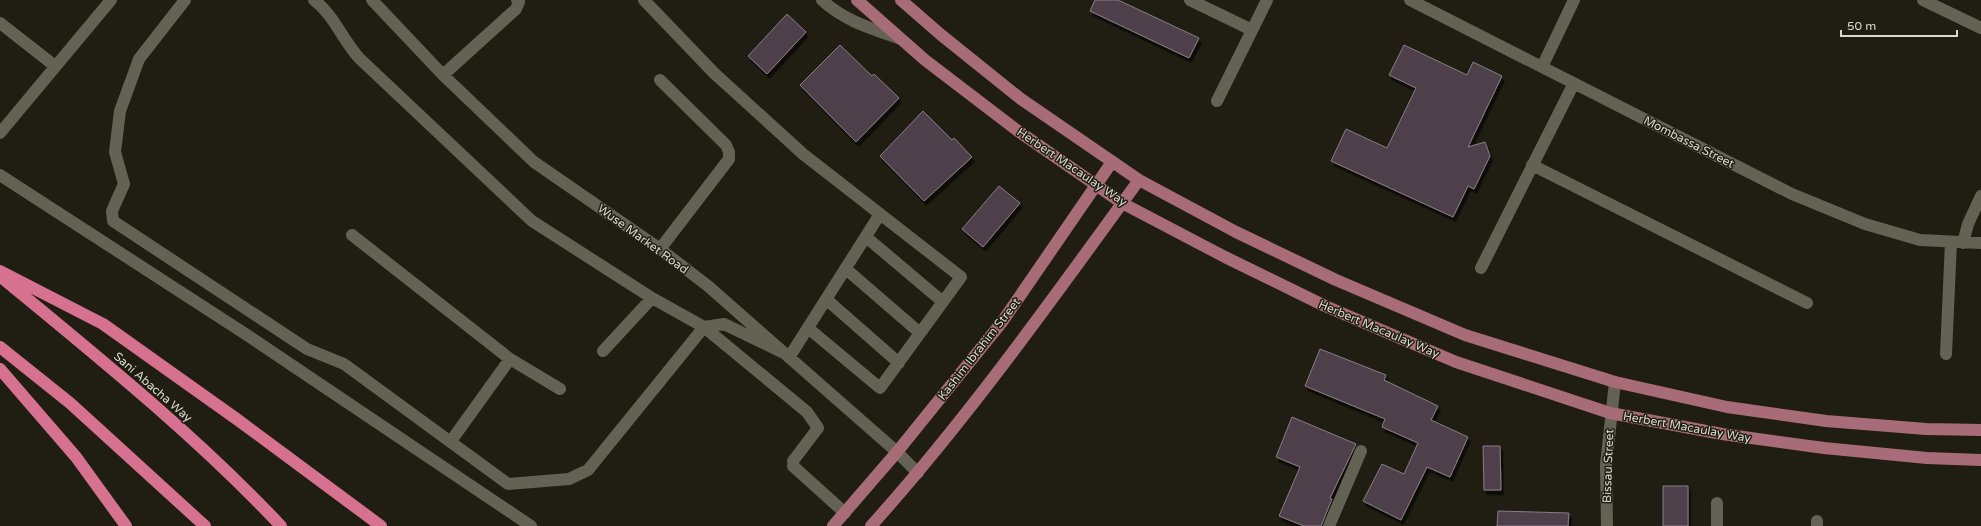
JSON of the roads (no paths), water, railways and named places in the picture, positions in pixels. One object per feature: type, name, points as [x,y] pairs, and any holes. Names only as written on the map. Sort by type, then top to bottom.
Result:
[{"type":"highway","points":[[0,271],[103,324],[238,420],[381,526]]},
{"type":"highway","name":"Sani Abacha Way","points":[[0,276],[126,380],[248,491],[281,526]]},
{"type":"highway","points":[[0,347],[70,403],[205,526]]},
{"type":"highway","points":[[0,369],[76,457],[126,526]]},
{"type":"main road","name":"Herbert Macaulay Way","points":[[857,0],[925,60],[1018,131],[1122,203],[1225,257],[1325,306],[1456,362],[1610,413],[1722,434],[1824,448],[1927,458],[1981,460]]},
{"type":"main road","points":[[901,0],[940,34],[1021,99],[1139,180],[1236,232],[1400,308],[1465,335],[1615,382],[1727,407],[1826,421],[1926,429],[1981,430]]},
{"type":"main road","name":"Kashim Ibrahim Street","points":[[833,526],[897,452],[1002,322],[1112,162]]},
{"type":"main road","points":[[871,526],[918,473],[1025,336],[1139,180]]},
{"type":"street","points":[[0,133],[111,0]]},
{"type":"street","points":[[186,0],[139,59],[120,111],[115,152],[124,184],[112,211],[113,221],[307,349],[344,364],[508,484],[569,479],[588,470],[704,327],[724,324],[790,356],[880,214]]},
{"type":"street","points":[[314,0],[323,7],[333,19],[349,47],[359,58],[515,206],[550,233],[652,298],[704,327],[807,412],[818,428],[793,464],[845,512]]},
{"type":"street","name":"Wuse Market Road","points":[[372,0],[443,75],[534,162],[660,249],[708,286],[790,356],[897,452],[918,473]]},
{"type":"street","points":[[443,75],[516,10],[519,2],[517,0]]},
{"type":"street","points":[[644,0],[714,73],[803,154],[961,278],[880,388],[808,328]]},
{"type":"street","points":[[822,0],[834,11],[855,22],[903,40]]},
{"type":"street","points":[[1190,0],[1252,30]]},
{"type":"street","points":[[1217,101],[1268,0]]},
{"type":"street","name":"Mombassa Street","points":[[1410,0],[1423,3],[1542,67],[1792,194],[1865,224],[1920,240],[1981,243]]},
{"type":"street","points":[[1542,67],[1574,0]]},
{"type":"street","points":[[1923,0],[1981,28]]},
{"type":"street","points":[[2,28],[55,66]]},
{"type":"street","points":[[660,80],[726,146],[729,152],[729,160],[660,249]]},
{"type":"street","points":[[1481,268],[1574,83]]},
{"type":"street","points":[[1532,165],[1807,303]]},
{"type":"street","points":[[0,175],[247,334],[531,526]]},
{"type":"street","points":[[1946,354],[1957,242],[1968,224],[1981,196]]},
{"type":"street","points":[[352,235],[510,358],[560,389]]},
{"type":"street","points":[[866,237],[943,302]]},
{"type":"street","points":[[846,269],[920,334]]},
{"type":"street","points":[[603,351],[652,298]]},
{"type":"street","points":[[826,299],[899,363]]},
{"type":"street","points":[[451,441],[510,358]]},
{"type":"street","name":"Bissau Street","points":[[1606,526],[1606,465],[1610,413],[1615,382]]},
{"type":"street","points":[[1328,526],[1361,451]]},
{"type":"street","points":[[1717,503],[1717,526]]}]
